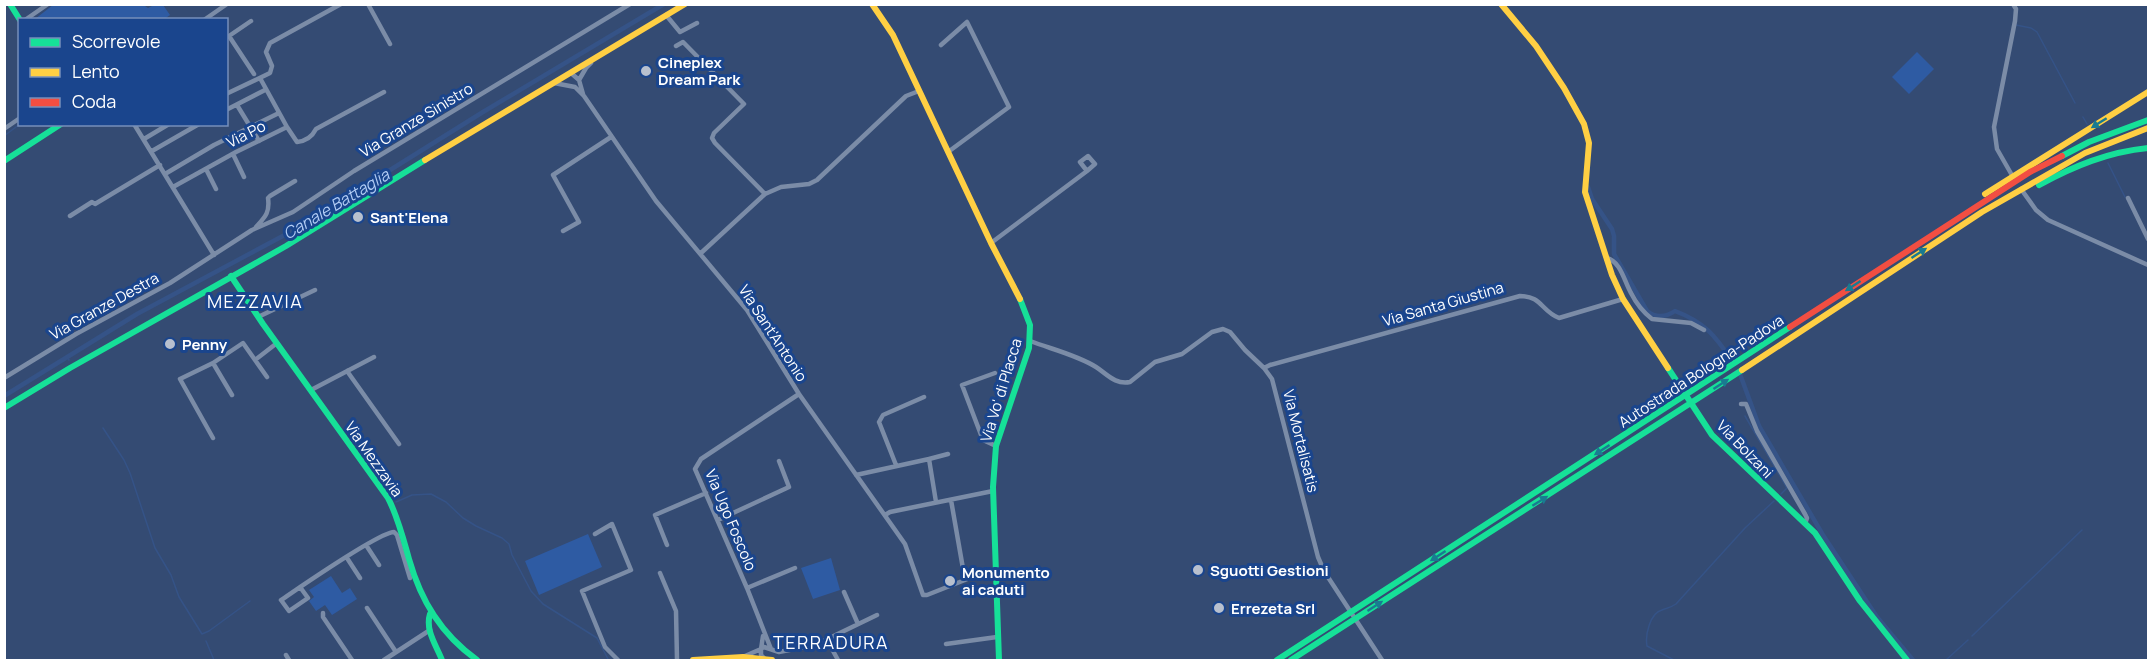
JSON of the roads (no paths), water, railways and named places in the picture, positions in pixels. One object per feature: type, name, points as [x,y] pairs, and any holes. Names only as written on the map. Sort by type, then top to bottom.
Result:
[{"type":"main road","points":[[10,4],[19,18]]},
{"type":"main road","points":[[4,408],[70,368],[286,246],[470,132],[685,4]]},
{"type":"main road","name":"Via Vo' di Placca","points":[[872,4],[893,35],[1027,314],[1031,331],[1030,345],[996,446],[993,491],[999,660]]},
{"type":"main road","name":"Via Bolzani","points":[[1501,4],[1513,14],[1525,30],[1585,126],[1589,145],[1585,192],[1612,275],[1623,299],[1722,446],[1820,540],[1860,601],[1907,660]]},
{"type":"main road","points":[[1902,254],[1921,238],[1974,202],[2148,92]]},
{"type":"main road","name":"Autostrada Bologna-Padova","points":[[1276,660],[2030,172],[2089,142],[2148,120]]},
{"type":"main road","points":[[4,160],[58,126]]},
{"type":"main road","name":"Autostrada Bologna-Padova","points":[[1291,660],[1628,445],[1982,212],[2085,153],[2148,128]]},
{"type":"main road","points":[[1982,212],[2095,159],[2115,152],[2148,148]]},
{"type":"main road","name":"Via Mezzavia","points":[[231,276],[276,344],[388,498],[400,526],[408,562],[430,614],[447,636],[477,660]]},
{"type":"main road","points":[[430,614],[428,620],[430,630],[442,660]]},
{"type":"main road","points":[[693,660],[743,657],[769,660]]},
{"type":"street","points":[[28,18],[48,4]]},
{"type":"street","points":[[207,18],[227,4]]},
{"type":"street","points":[[228,93],[270,73],[272,66],[266,52],[270,43],[341,4]]},
{"type":"street","points":[[368,4],[390,44]]},
{"type":"street","name":"Via Granze Sinistro","points":[[214,255],[254,229],[293,212],[354,171],[630,4]]},
{"type":"street","points":[[2013,4],[2016,9],[2014,28],[1994,128],[1997,149],[2004,163],[2032,205],[2048,220],[2148,265]]},
{"type":"street","points":[[666,15],[680,32],[697,23]]},
{"type":"street","points":[[251,21],[228,37],[254,74]]},
{"type":"street","points":[[941,45],[967,22],[1009,106],[948,152]]},
{"type":"street","points":[[676,46],[683,42],[744,104],[714,133],[712,138],[765,194]]},
{"type":"street","points":[[571,73],[579,80],[595,58]]},
{"type":"street","points":[[571,73],[570,78],[574,87]]},
{"type":"street","points":[[260,78],[287,127]]},
{"type":"street","name":"Via Sant'Antonio","points":[[579,80],[584,96]]},
{"type":"street","points":[[554,83],[574,87]]},
{"type":"street","name":"Via Sant'Antonio","points":[[574,87],[584,96],[656,201],[747,310],[799,394],[905,544],[922,595],[965,580]]},
{"type":"street","points":[[228,109],[265,90]]},
{"type":"street","points":[[700,253],[765,194],[781,187],[809,184],[817,180],[906,96],[919,91]]},
{"type":"street","name":"Via Po","points":[[173,187],[233,153],[287,127],[297,142],[302,141],[312,136],[316,129],[384,92]]},
{"type":"street","points":[[237,105],[259,141]]},
{"type":"street","points":[[165,174],[214,145],[279,113]]},
{"type":"street","points":[[4,129],[18,119]]},
{"type":"street","points":[[135,126],[214,255]]},
{"type":"street","points":[[144,139],[166,126]]},
{"type":"street","points":[[152,152],[196,126]]},
{"type":"street","points":[[563,231],[579,222],[553,175],[611,137]]},
{"type":"street","points":[[233,153],[244,177]]},
{"type":"street","points":[[70,216],[92,202],[95,204],[160,165]]},
{"type":"street","points":[[206,169],[216,189]]},
{"type":"street","points":[[991,243],[1087,171]]},
{"type":"street","points":[[254,229],[268,215],[270,195],[295,181]]},
{"type":"street","points":[[2128,198],[2148,239]]},
{"type":"street","name":"Via Granze Destra","points":[[4,378],[76,334],[170,283],[214,255]]},
{"type":"street","name":"Via Bolzani","points":[[1607,258],[1613,261],[1619,269],[1636,302],[1652,319],[1691,323],[1704,330]]},
{"type":"street","points":[[258,317],[315,290]]},
{"type":"street","name":"Via Santa Giustina","points":[[1264,368],[1270,364],[1520,296],[1535,298],[1558,318],[1623,299]]},
{"type":"street","name":"Via Mortalisatis","points":[[1030,345],[1040,346],[1085,361],[1114,380],[1124,383],[1130,382],[1155,362],[1182,354],[1208,335],[1223,329],[1230,332],[1272,379],[1318,557],[1382,660]]},
{"type":"street","points":[[213,438],[180,379],[213,363],[243,343],[267,377]]},
{"type":"street","points":[[255,360],[276,344]]},
{"type":"street","points":[[311,390],[374,357]]},
{"type":"street","points":[[213,363],[232,395]]},
{"type":"street","points":[[347,371],[399,444]]},
{"type":"street","points":[[994,373],[962,385],[983,440],[996,446]]},
{"type":"street","name":"Via Ugo Foscolo","points":[[771,650],[747,588],[695,469],[697,464],[799,394]]},
{"type":"street","points":[[896,465],[879,422],[883,415],[924,397]]},
{"type":"street","name":"Via Bolzani","points":[[1741,404],[1746,404],[1757,431],[1805,514],[1807,518],[1805,524]]},
{"type":"street","points":[[856,475],[948,454]]},
{"type":"street","points":[[929,459],[936,502]]},
{"type":"street","points":[[717,520],[789,487],[778,461]]},
{"type":"street","points":[[885,515],[890,512],[993,491]]},
{"type":"street","points":[[667,545],[655,515],[705,493]]},
{"type":"street","points":[[951,500],[965,580],[995,571]]},
{"type":"street","points":[[595,534],[612,524],[631,570],[582,591],[605,647],[618,660]]},
{"type":"street","points":[[300,587],[308,598],[289,611],[281,600],[300,587],[347,558],[366,545],[389,532],[394,532],[408,562],[410,578]]},
{"type":"street","points":[[366,545],[380,565]]},
{"type":"street","points":[[347,558],[360,578]]},
{"type":"street","points":[[747,588],[795,568]]},
{"type":"street","points":[[660,573],[676,611],[677,660]]},
{"type":"street","points":[[844,592],[858,624]]},
{"type":"street","points":[[368,608],[396,652]]},
{"type":"street","points":[[324,613],[323,617],[352,660]]},
{"type":"street","points":[[743,657],[764,647],[776,652],[827,640],[878,615]]},
{"type":"street","points":[[384,660],[430,630]]},
{"type":"street","points":[[763,633],[760,654],[769,660]]},
{"type":"street","points":[[946,644],[997,637]]},
{"type":"street","points":[[827,640],[838,660]]},
{"type":"waterway","name":"Canale Battaglia","points":[[4,396],[137,314],[294,230],[483,112],[664,4]]},
{"type":"waterway","points":[[2016,25],[2031,28],[2037,32],[2075,103]]},
{"type":"waterway","points":[[2083,117],[2087,124]]},
{"type":"waterway","points":[[4,136],[18,126]]},
{"type":"waterway","points":[[2108,163],[2125,197]]},
{"type":"waterway","points":[[1588,187],[1592,199],[1612,229],[1614,254],[1647,311],[1661,316],[1675,311],[1694,320],[1714,337],[1732,361]]},
{"type":"waterway","points":[[1740,374],[1759,426],[1823,535],[1877,617],[1913,660]]},
{"type":"waterway","points":[[1745,416],[1787,488],[1781,494]]},
{"type":"waterway","points":[[103,428],[130,473],[155,548],[171,575],[179,597],[202,634],[250,601]]},
{"type":"waterway","points":[[396,502],[412,495],[431,494],[446,502],[463,518],[502,538],[509,544],[512,555],[531,591],[543,604],[597,638],[608,659]]},
{"type":"waterway","points":[[1674,660],[1647,646],[1648,631],[1654,615],[1676,604],[1745,528],[1774,501]]},
{"type":"waterway","points":[[1972,636],[2082,530]]},
{"type":"waterway","points":[[1946,660],[1968,640]]},
{"type":"waterway","points":[[206,641],[214,660]]},
{"type":"place","name":"Cineplex Dream Park","points":[[646,71]]},
{"type":"place","name":"Sant'Elena","points":[[358,217]]},
{"type":"place","name":"Penny","points":[[170,344]]},
{"type":"place","name":"Sguotti Gestioni","points":[[1198,570]]},
{"type":"place","name":"Monumento ai caduti","points":[[950,581]]},
{"type":"place","name":"Errezeta Srl","points":[[1219,608]]},
{"type":"district","name":"MEZZAVIA","points":[[255,301]]},
{"type":"district","name":"TERRADURA","points":[[831,642]]}]
